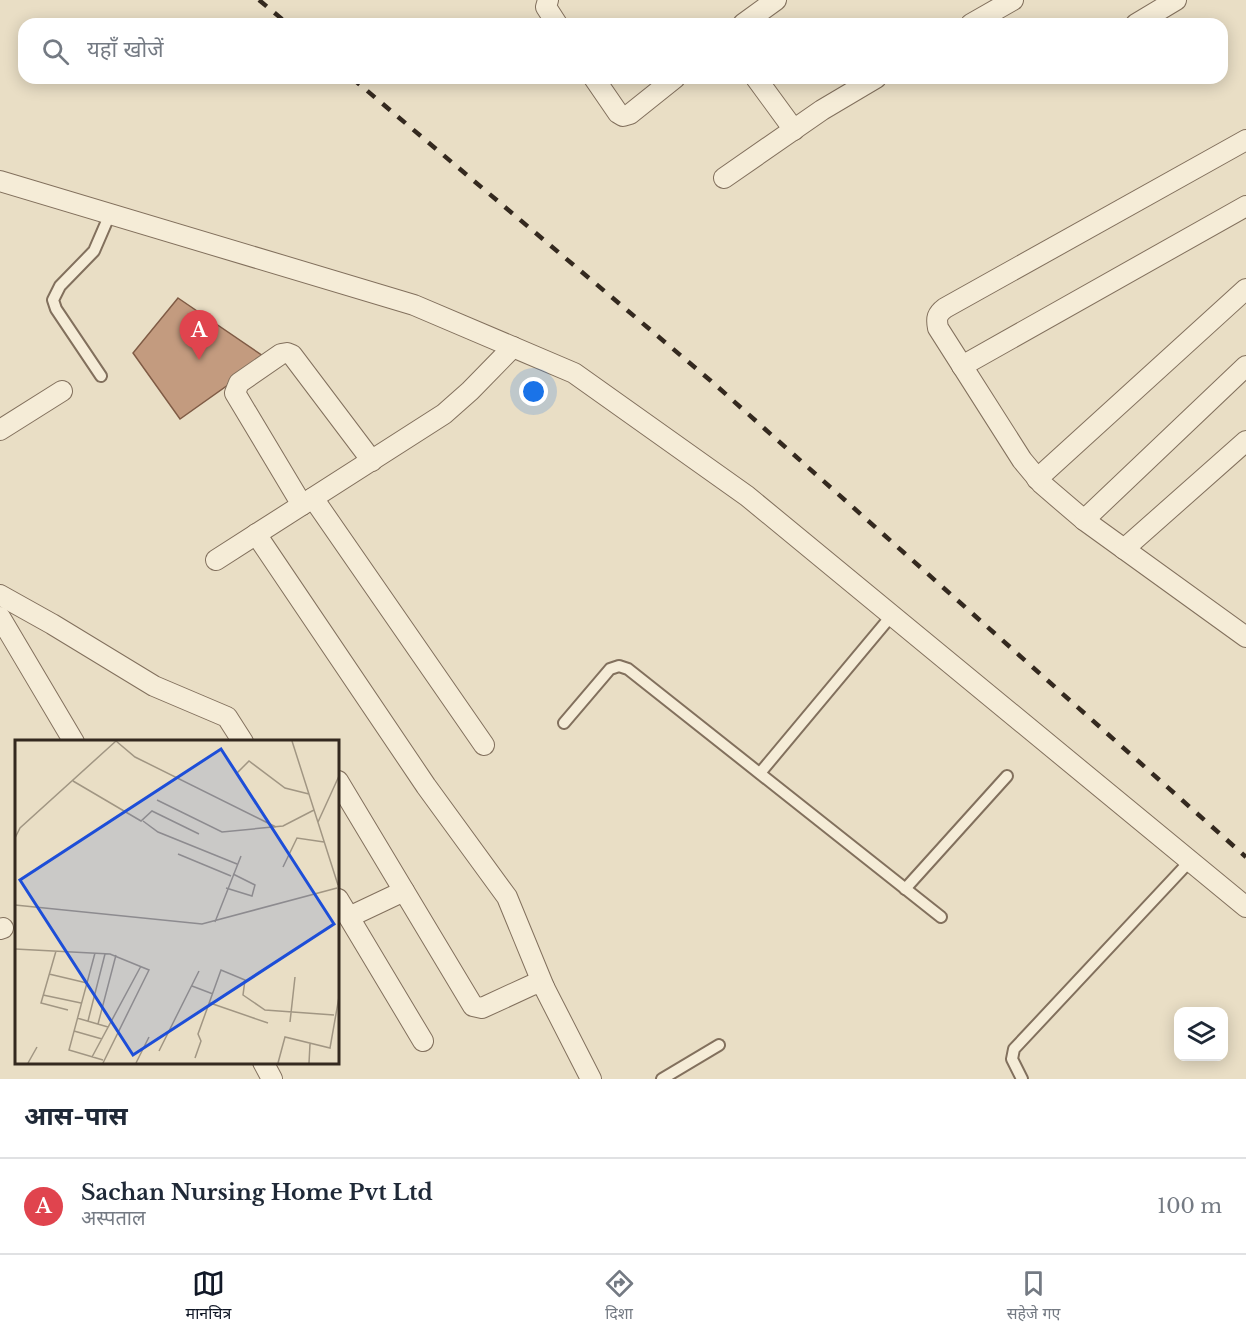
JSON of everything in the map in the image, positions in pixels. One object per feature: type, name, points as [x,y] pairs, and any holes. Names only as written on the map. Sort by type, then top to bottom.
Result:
[{"type":"street","points":[[548,0],[546,7],[552,18]]},
{"type":"street","points":[[982,18],[1013,0]]},
{"type":"street","points":[[1146,18],[1176,0]]},
{"type":"street","points":[[750,18],[769,2]]},
{"type":"street","points":[[598,84],[618,113],[623,116],[630,114],[668,84]]},
{"type":"street","points":[[760,84],[795,130]]},
{"type":"street","points":[[724,178],[867,84]]},
{"type":"street","points":[[1246,140],[938,313],[936,320],[938,328],[962,366],[1022,460],[1037,479],[1064,504],[1246,637]]},
{"type":"street","points":[[0,181],[414,305],[574,373],[747,496],[1246,907]]},
{"type":"street","points":[[962,366],[1246,206]]},
{"type":"street","points":[[1037,479],[1246,289]]},
{"type":"street","points":[[216,560],[444,414],[513,347]]},
{"type":"street","points":[[372,461],[291,355],[281,354],[238,383],[235,393],[307,502],[484,745]]},
{"type":"street","points":[[1084,519],[1246,366]]},
{"type":"street","points":[[0,430],[62,391]]},
{"type":"street","points":[[1124,549],[1245,443]]},
{"type":"street","points":[[256,534],[426,786],[507,897],[544,987],[591,1079]]},
{"type":"street","points":[[0,595],[154,686],[227,717],[242,740]]},
{"type":"street","points":[[0,617],[73,740]]},
{"type":"street","points":[[339,783],[473,1006],[482,1008],[532,985],[538,984],[544,987]]},
{"type":"street","points":[[349,917],[404,891]]},
{"type":"street","points":[[339,901],[423,1041]]},
{"type":"street","points":[[264,1064],[272,1079]]},
{"type":"lane","points":[[101,376],[56,309],[53,300],[60,285],[94,252],[110,214]]},
{"type":"lane","points":[[760,774],[892,615]]},
{"type":"lane","points":[[564,723],[610,669],[619,666],[628,669],[941,917]]},
{"type":"lane","points":[[905,889],[1007,776]]},
{"type":"lane","points":[[1022,1079],[1012,1059],[1014,1049],[1190,861]]},
{"type":"lane","points":[[662,1079],[719,1045]]},
{"type":"building","points":[[178,298],[266,358],[180,419],[133,353]]},
{"type":"railway","points":[[259,0],[281,18]]},
{"type":"railway","points":[[359,84],[711,381],[1246,857]]},
{"type":"place","name":"Sachan Nursing Home Pvt Ltd","points":[[199,360]]}]
